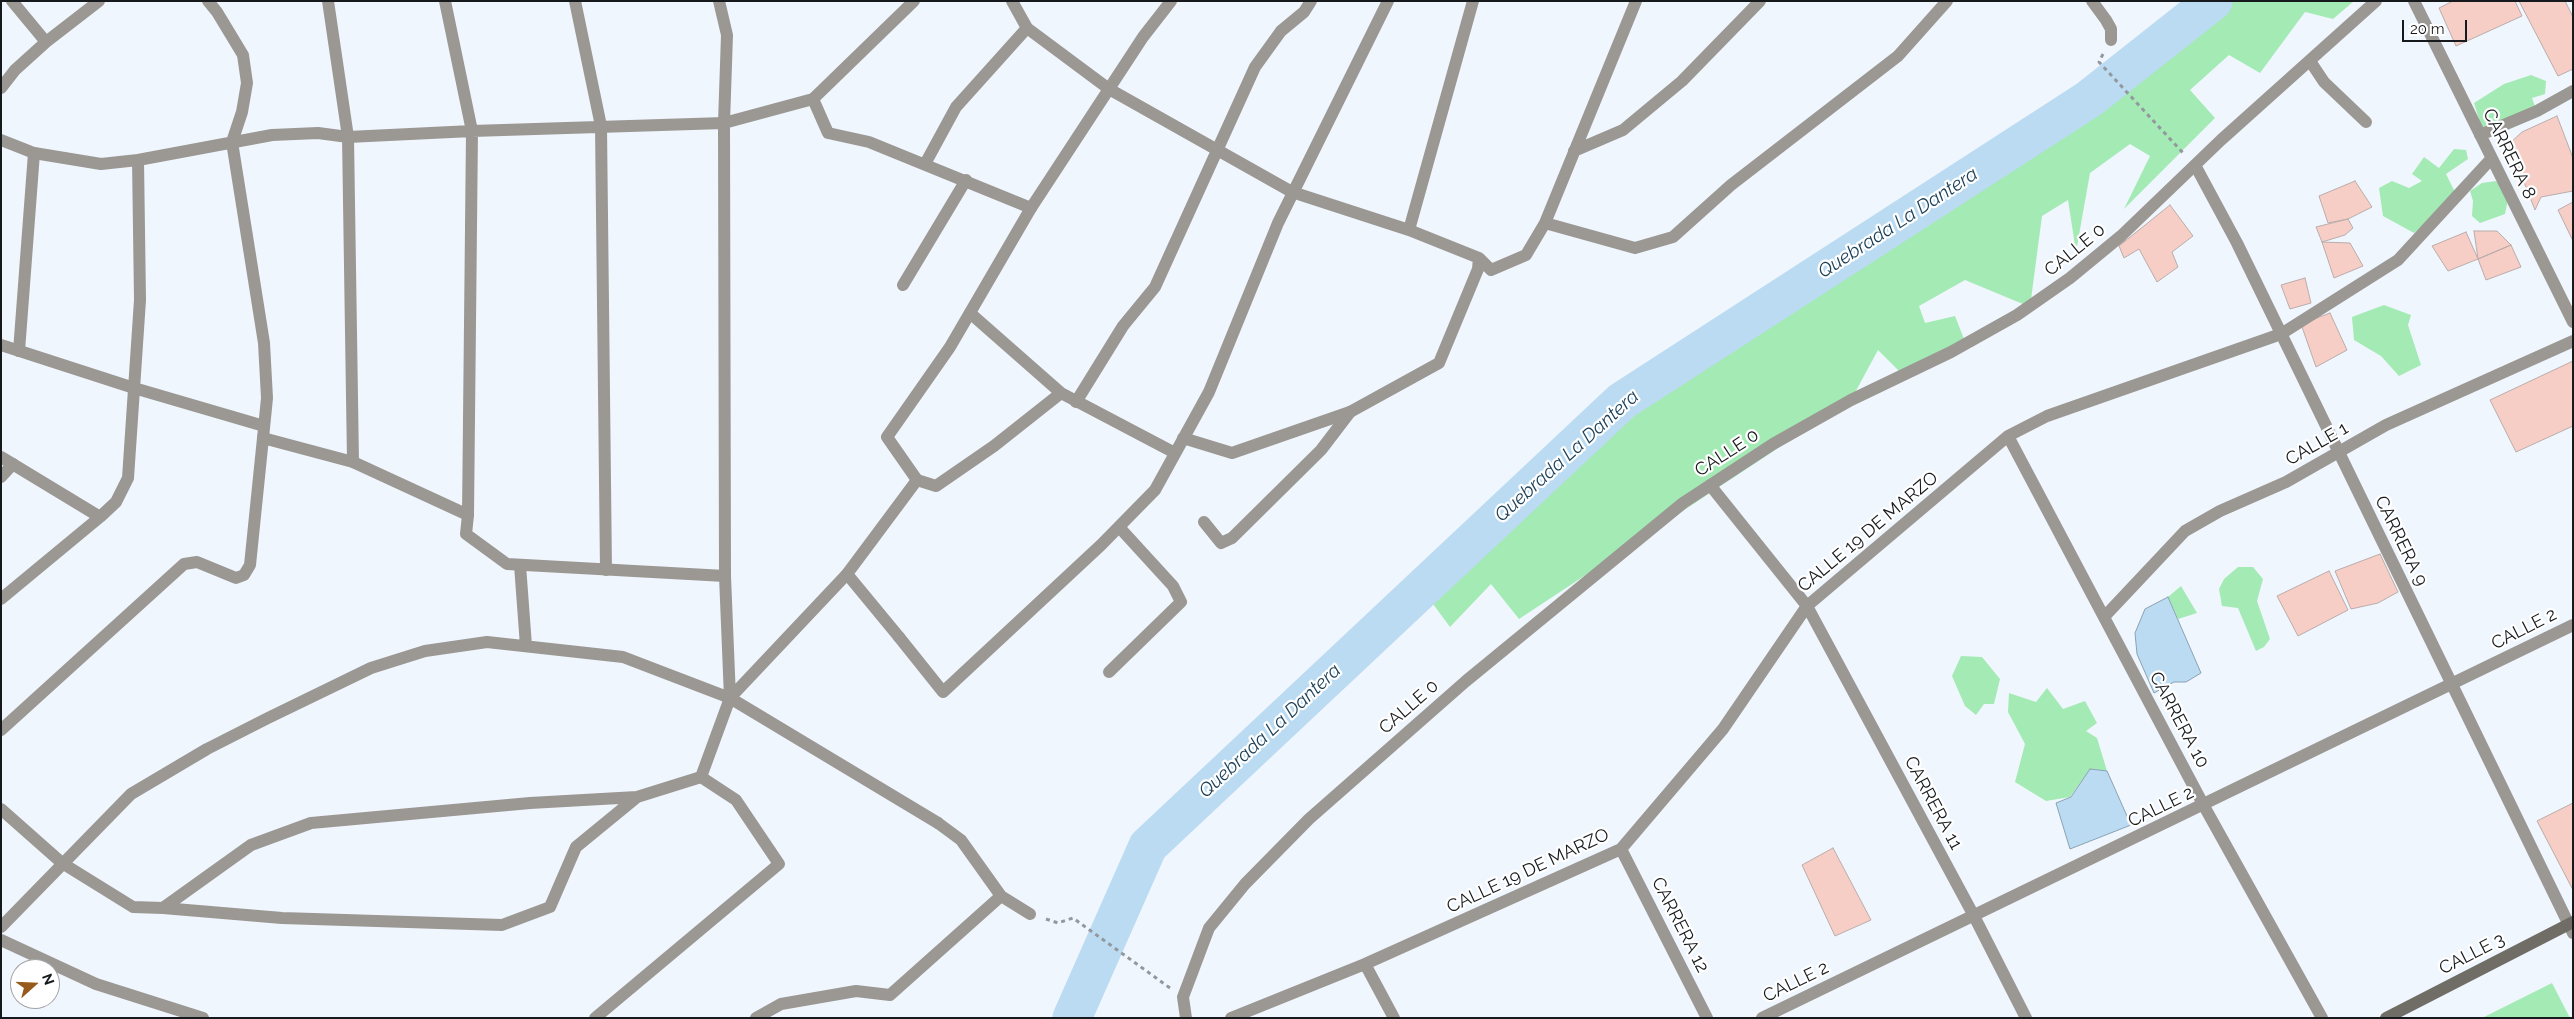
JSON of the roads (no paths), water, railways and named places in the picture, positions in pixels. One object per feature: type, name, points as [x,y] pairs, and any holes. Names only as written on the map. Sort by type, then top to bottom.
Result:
[{"type":"street","points":[[12,1],[46,42]]},
{"type":"street","points":[[1,88],[15,70],[46,42],[99,1]]},
{"type":"street","points":[[1,730],[184,564],[197,562],[236,578],[244,576],[250,565],[267,398],[264,343],[232,142],[242,112],[247,83],[243,55],[217,12],[208,1]]},
{"type":"street","points":[[328,1],[348,137],[353,462]]},
{"type":"street","points":[[445,1],[472,131],[468,515],[466,534],[507,564],[725,576]]},
{"type":"street","points":[[575,1],[601,126],[606,570]]},
{"type":"street","points":[[701,777],[730,698],[725,576],[724,123],[727,35],[718,1]]},
{"type":"street","points":[[1,140],[34,153],[101,164],[138,160],[272,135],[308,133],[348,137],[601,126],[724,123],[813,98],[914,1]]},
{"type":"street","points":[[1012,1],[1028,28],[1109,89],[1218,151],[1292,192],[1409,230],[1479,258],[1491,270],[1526,255],[1545,223],[1636,1]]},
{"type":"street","points":[[1062,393],[994,446],[936,486],[917,480],[887,437],[950,347],[1031,208],[1143,37],[1171,1]]},
{"type":"street","points":[[1076,402],[1123,326],[1155,287],[1255,67],[1281,31],[1304,12],[1311,1]]},
{"type":"street","points":[[847,574],[943,692],[1155,490],[1208,392],[1292,192],[1388,1]]},
{"type":"street","points":[[1409,230],[1473,1]]},
{"type":"street","points":[[1574,151],[1623,130],[1682,81],[1760,1]]},
{"type":"street","points":[[1545,223],[1635,248],[1673,237],[1731,185],[1898,56],[1947,1]]},
{"type":"street","points":[[2092,1],[2111,29],[2111,40]]},
{"type":"street","name":"CALLE 0","points":[[1186,1018],[1183,997],[1209,928],[1245,884],[1309,819],[1466,680],[1683,503],[1710,485],[1773,444],[1851,400],[1951,352],[2017,315],[2070,278],[2121,236],[2195,165],[2376,1]]},
{"type":"street","name":"CARRERA 8","points":[[2414,1],[2573,322]]},
{"type":"street","points":[[924,164],[956,107],[1028,28]]},
{"type":"street","points":[[2310,61],[2324,82],[2366,122]]},
{"type":"street","points":[[2480,135],[2537,111],[2573,91]]},
{"type":"street","points":[[813,98],[828,133],[870,142],[1031,208]]},
{"type":"street","points":[[19,351],[34,153]]},
{"type":"street","name":"CALLE 19 DE MARZO","points":[[1231,1018],[1365,964],[1621,848],[1723,730],[1807,606],[2008,436],[2047,416],[2281,334],[2398,260],[2491,159]]},
{"type":"street","points":[[1,599],[116,502],[128,478],[140,300],[138,160]]},
{"type":"street","name":"CARRERA 9","points":[[2195,165],[2238,243],[2451,686],[2571,926]]},
{"type":"street","points":[[902,285],[966,180]]},
{"type":"street","points":[[1183,438],[1232,452],[1350,412],[1439,362],[1478,269],[1479,258]]},
{"type":"street","points":[[970,313],[1062,393],[1175,453]]},
{"type":"street","name":"CALLE 1","points":[[2105,616],[2185,532],[2220,511],[2286,482],[2386,425],[2573,340]]},
{"type":"street","points":[[1,345],[353,462],[468,515]]},
{"type":"street","points":[[1204,522],[1221,543],[1232,538],[1321,450],[1350,412]]},
{"type":"street","name":"CARRERA 10","points":[[2008,436],[2204,806],[2322,1018]]},
{"type":"street","points":[[1,457],[100,517]]},
{"type":"street","points":[[1,476],[13,464]]},
{"type":"street","points":[[730,698],[847,574],[917,480]]},
{"type":"street","name":"CARRERA 11","points":[[1710,485],[1807,606],[1974,916],[2026,1018]]},
{"type":"street","points":[[1109,672],[1181,602],[1173,586],[1118,527]]},
{"type":"street","points":[[520,565],[526,646]]},
{"type":"street","name":"CALLE 2","points":[[1762,1018],[2204,806],[2573,625]]},
{"type":"street","points":[[1,927],[131,794],[207,749],[371,668],[426,651],[487,642],[623,657],[730,698],[938,823],[961,840],[1001,896],[1030,914]]},
{"type":"street","points":[[163,908],[251,845],[311,823],[530,803],[637,797],[701,777]]},
{"type":"street","points":[[595,1018],[779,864],[736,800],[701,777]]},
{"type":"street","points":[[1,808],[62,863],[133,906],[282,918],[502,925],[550,907],[576,847],[637,797]]},
{"type":"street","name":"CARRERA 12","points":[[1621,848],[1707,1018]]},
{"type":"street","points":[[756,1018],[781,1004],[856,991],[890,995],[1001,896]]},
{"type":"street","name":"CALLE 3","points":[[2386,1018],[2571,926]]},
{"type":"street","points":[[1,940],[96,984],[203,1018]]},
{"type":"street","points":[[1365,964],[1394,1018]]},
{"type":"water","points":[[2168,597],[2201,673],[2186,682],[2174,682],[2154,693],[2137,654],[2135,633],[2145,609]]},
{"type":"water","points":[[2090,769],[2107,771],[2131,825],[2070,849],[2056,803],[2071,797]]},
{"type":"waterway","name":"Quebrada La Dantera","points":[[1072,1018],[1148,846],[1622,401],[2089,99],[2213,1]]}]
